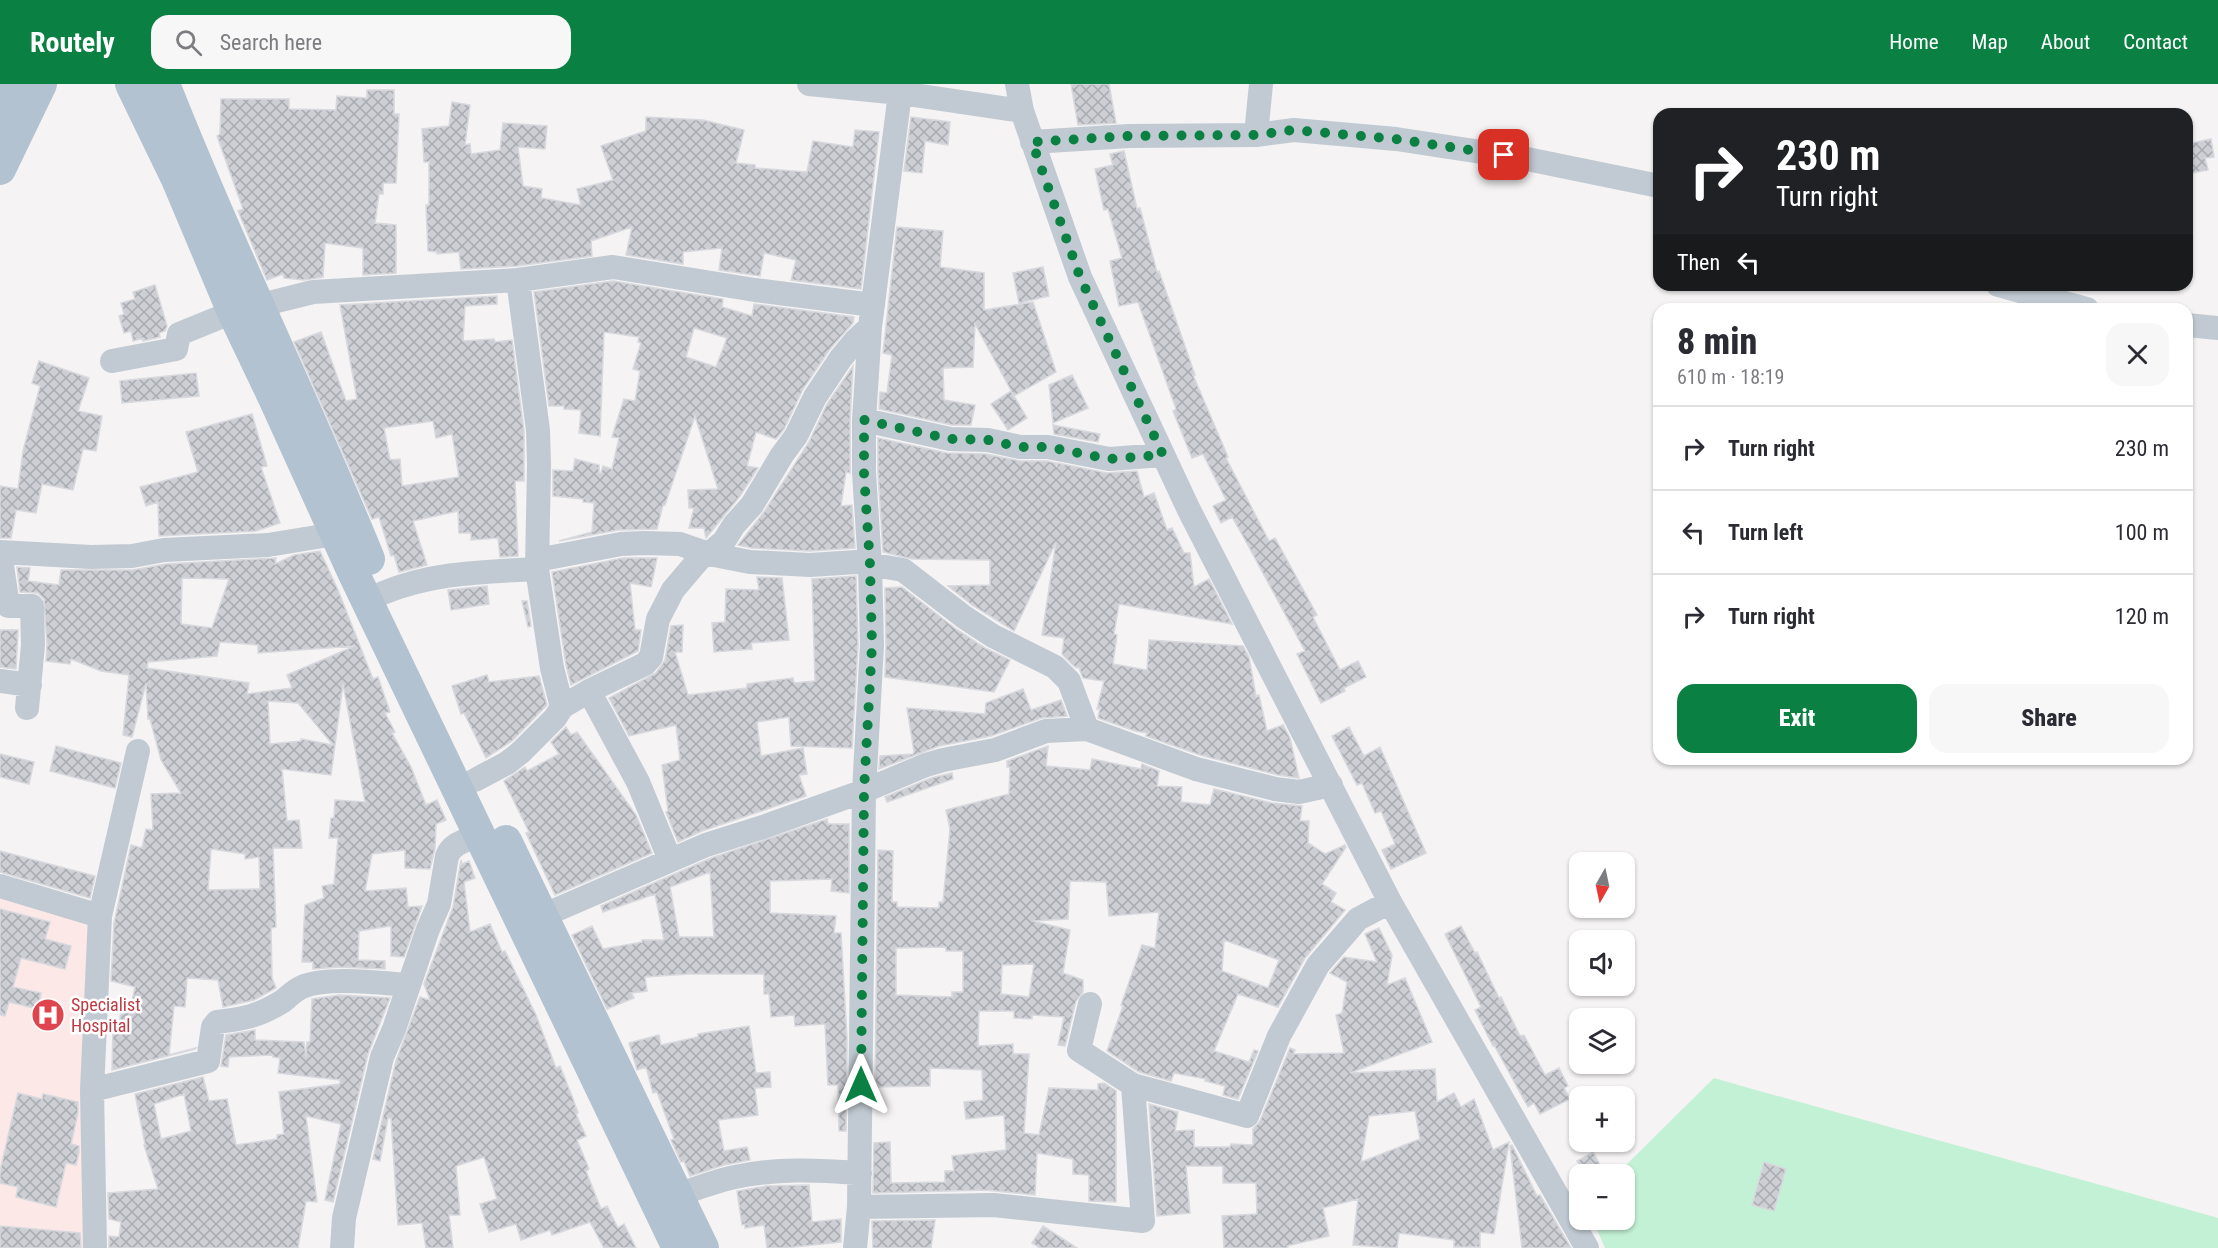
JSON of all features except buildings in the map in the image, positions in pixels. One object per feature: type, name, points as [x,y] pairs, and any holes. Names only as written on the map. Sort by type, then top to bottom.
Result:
[{"type":"main road","points":[[0,117],[15,84]]},
{"type":"main road","points":[[0,169],[41,84]]},
{"type":"main road","points":[[143,85],[210,197],[246,309],[335,534],[678,1248]]},
{"type":"main road","points":[[246,309],[344,498],[384,593],[703,1248]]},
{"type":"street","points":[[809,84],[840,85],[1022,111]]},
{"type":"street","points":[[1017,84],[1022,111],[1032,142],[1080,277],[1189,510],[1390,902],[1587,1248]]},
{"type":"street","points":[[1256,135],[1261,84]]},
{"type":"street","points":[[855,1248],[860,1173],[864,791],[872,645],[864,473],[864,420],[872,316],[900,93]]},
{"type":"street","points":[[1032,142],[1129,136],[1256,135],[1293,130],[1395,139],[1527,159],[1653,185]]},
{"type":"street","points":[[112,361],[176,349],[178,334],[246,309],[313,292],[518,280],[614,267],[755,290],[872,316]]},
{"type":"street","points":[[518,280],[538,430],[537,564],[552,668],[562,707]]},
{"type":"street","points":[[2020,291],[2065,303]]},
{"type":"street","points":[[475,780],[507,763],[521,752],[555,718],[562,707],[645,664],[651,657],[658,619],[666,600],[701,557],[709,554],[724,541],[734,525],[752,505],[796,436],[815,398],[872,316]]},
{"type":"street","points":[[2193,326],[2218,328]]},
{"type":"street","points":[[864,420],[950,439],[988,440],[1020,447],[1048,447],[1109,459],[1163,455]]},
{"type":"street","points":[[0,681],[28,696],[33,645],[32,606],[8,606],[0,552],[91,557],[132,556],[164,550],[268,545],[335,534]]},
{"type":"street","points":[[384,593],[408,583],[455,574],[537,564],[621,544],[680,544],[709,554],[750,562],[810,565],[857,562],[903,570],[964,617],[993,636],[1055,667],[1069,681],[1087,729]]},
{"type":"street","points":[[589,691],[638,782],[670,860]]},
{"type":"street","points":[[543,916],[706,845],[864,791],[926,765],[996,750],[1046,731],[1087,729],[1196,769],[1275,789],[1299,792],[1331,785]]},
{"type":"street","points":[[95,1248],[92,1090],[100,916],[138,751]]},
{"type":"street","points":[[342,1248],[344,1218],[382,1057],[439,904],[442,876],[449,850],[478,835]]},
{"type":"street","points":[[0,886],[100,916]]},
{"type":"street","points":[[1090,1005],[1079,1050],[1133,1085],[1247,1116],[1279,1036],[1318,964],[1358,919],[1390,902]]},
{"type":"street","points":[[92,1090],[208,1061],[213,1027],[217,1022],[251,1018],[312,983],[409,985]]},
{"type":"street","points":[[859,1207],[994,1205],[1143,1221],[1133,1085]]},
{"type":"street","points":[[677,1196],[734,1177],[773,1172],[807,1170],[860,1173]]},
{"type":"shaded area","name":"Specialist Hospital","points":[[0,896],[97,923],[90,1248],[0,1248]]},
{"type":"green space","points":[[1714,1078],[2218,1218],[2218,1248],[1605,1248],[1597,1230],[1635,1230],[1635,1164],[1627,1164]]},
{"type":"place","name":"Specialist Hospital","points":[[48,1015]]},
{"type":"route","points":[[861,1085],[862,871],[872,645],[864,473],[864,420],[950,439],[988,440],[1020,447],[1048,447],[1109,459],[1163,455],[1080,277],[1032,142],[1129,136],[1256,135],[1293,130],[1395,139],[1504,155]]}]
